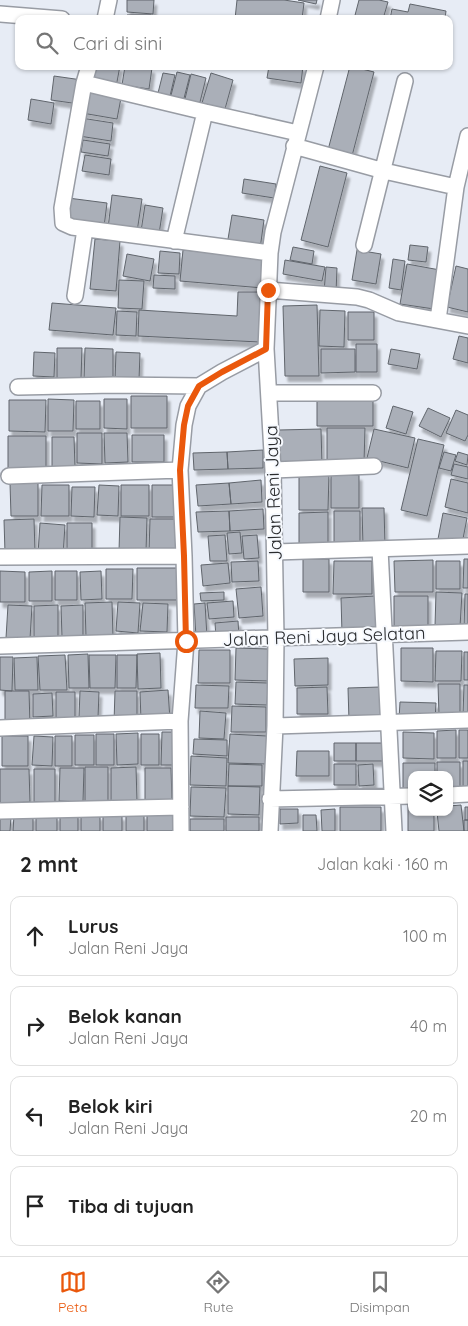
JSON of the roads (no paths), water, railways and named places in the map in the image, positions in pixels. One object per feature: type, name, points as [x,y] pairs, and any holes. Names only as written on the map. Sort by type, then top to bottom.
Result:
[{"type":"street","points":[[106,15],[109,0]]},
{"type":"street","points":[[329,15],[332,0]]},
{"type":"street","points":[[0,14],[15,15]]},
{"type":"street","points":[[88,70],[62,208],[63,223],[72,228],[270,253]]},
{"type":"street","name":"Jalan Reni Jaya","points":[[270,831],[270,799],[275,726],[276,552],[266,349],[270,253],[272,232],[315,70]]},
{"type":"street","points":[[364,245],[405,81]]},
{"type":"street","points":[[84,83],[205,112],[296,139],[384,171],[456,187]]},
{"type":"street","points":[[174,241],[205,112]]},
{"type":"street","points":[[438,320],[456,187],[468,140]]},
{"type":"street","points":[[75,296],[85,229]]},
{"type":"street","points":[[268,290],[357,297],[399,313],[468,326]]},
{"type":"street","points":[[180,831],[180,721],[186,641],[180,470],[184,425],[188,406],[199,386],[266,349]]},
{"type":"street","points":[[18,387],[199,386]]},
{"type":"street","points":[[268,393],[373,393]]},
{"type":"street","points":[[272,470],[374,466]]},
{"type":"street","points":[[9,476],[180,470]]},
{"type":"street","points":[[276,552],[468,546]]},
{"type":"street","points":[[380,549],[394,831]]},
{"type":"street","points":[[0,557],[184,556]]},
{"type":"street","name":"Jalan Reni Jaya Selatan","points":[[0,646],[468,632]]},
{"type":"street","points":[[275,726],[468,720]]},
{"type":"street","points":[[0,728],[180,721]]},
{"type":"street","points":[[453,795],[468,794]]},
{"type":"street","points":[[270,799],[408,796]]},
{"type":"street","points":[[0,811],[181,807]]}]
